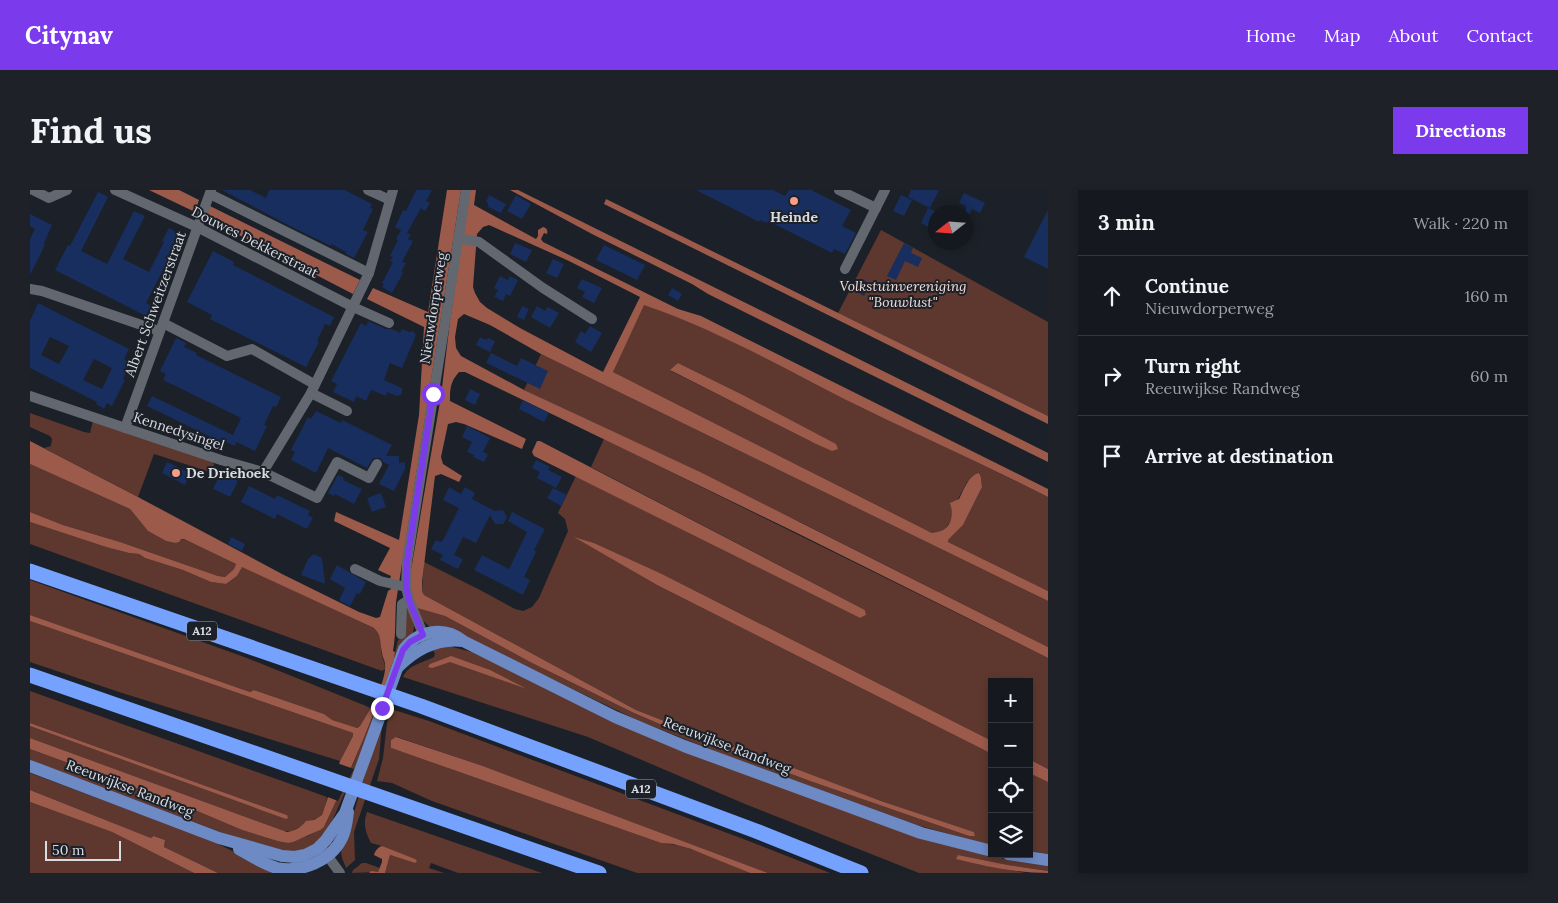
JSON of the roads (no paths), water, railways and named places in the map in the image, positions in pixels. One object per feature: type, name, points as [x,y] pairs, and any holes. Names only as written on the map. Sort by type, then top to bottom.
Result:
[{"type":"highway","name":"A12","points":[[30,571],[398,698],[861,873]]},
{"type":"highway","points":[[30,675],[600,873]]},
{"type":"main road","name":"Reeuwijkse Randweg","points":[[30,766],[219,838],[286,857],[324,851],[349,804],[397,668],[425,640],[463,641],[615,717],[684,746],[921,833],[988,850]]},
{"type":"main road","points":[[1033,858],[1048,860]]},
{"type":"street","points":[[33,190],[49,198],[67,190]]},
{"type":"street","name":"Douwes Dekkerstraat","points":[[115,190],[197,227],[353,307],[390,323]]},
{"type":"street","points":[[368,190],[390,200]]},
{"type":"street","points":[[263,472],[313,389],[369,273],[393,190]]},
{"type":"street","name":"Nieuwdorperweg","points":[[425,640],[404,586],[460,239],[466,190]]},
{"type":"street","points":[[839,190],[876,208]]},
{"type":"street","points":[[845,268],[886,190]]},
{"type":"street","points":[[211,192],[369,273]]},
{"type":"street","name":"Albert Schweitzerstraat","points":[[125,428],[211,192]]},
{"type":"street","name":"Nieuwdorperweg","points":[[460,239],[479,242],[543,288],[592,319]]},
{"type":"street","points":[[30,289],[42,290],[161,327],[227,356],[252,349],[347,411]]},
{"type":"street","name":"Kennedysingel","points":[[30,396],[263,472],[318,498],[337,462],[369,478],[376,464]]},
{"type":"street","points":[[355,569],[380,581],[404,586]]},
{"type":"street","points":[[401,634],[402,604],[409,600]]},
{"type":"street","points":[[324,851],[340,873]]},
{"type":"place","name":"Heinde","points":[[794,201]]},
{"type":"place","name":"De Driehoek","points":[[176,473]]},
{"type":"park label","name":"Volkstuinvereniging \"Bouwlust\"","points":[[903,294]]}]
